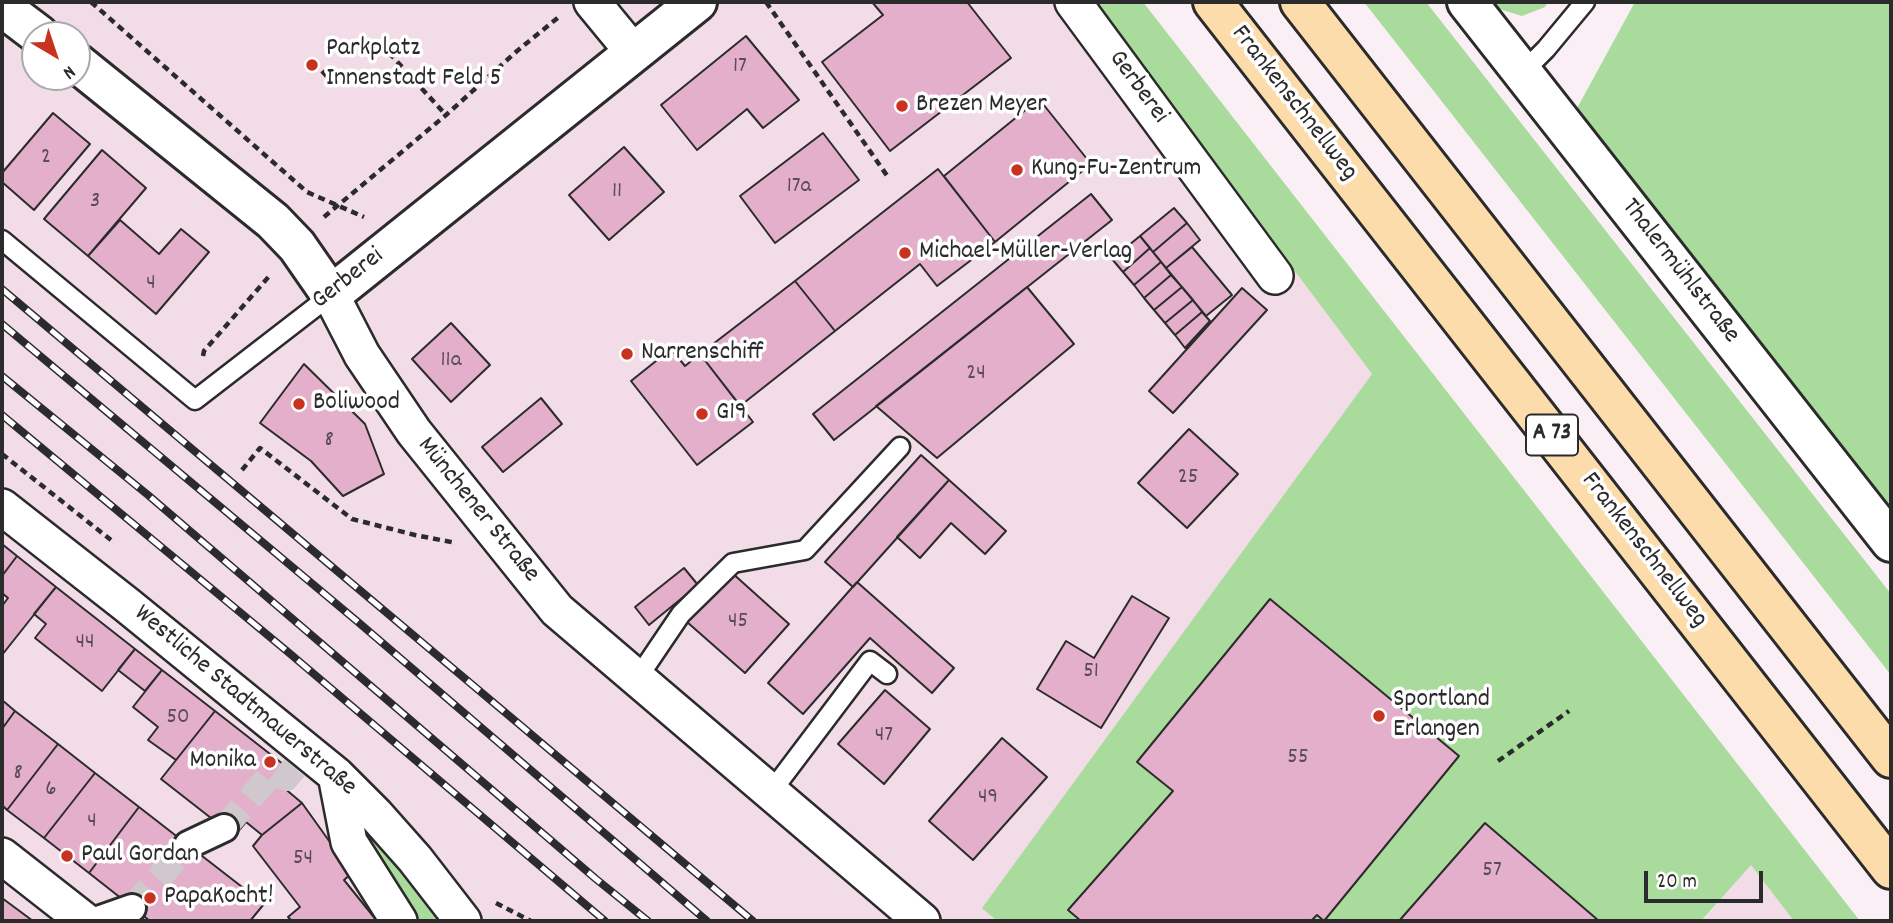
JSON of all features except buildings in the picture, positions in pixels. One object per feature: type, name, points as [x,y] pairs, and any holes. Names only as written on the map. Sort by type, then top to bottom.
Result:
[{"type":"highway","name":"Frankenschnellweg","points":[[1213,2],[1891,869]]},
{"type":"highway","name":"A 73","points":[[1300,2],[1891,758]]},
{"type":"main road","name":"Gerberei","points":[[331,295],[698,2]]},
{"type":"main road","name":"Thalermühlstraße","points":[[1467,2],[1891,542]]},
{"type":"main road","points":[[2,7],[21,21]]},
{"type":"main road","name":"Münchener Straße","points":[[91,75],[273,221],[297,246],[331,295]]},
{"type":"street","points":[[592,2],[634,52]]},
{"type":"street","name":"Gerberei","points":[[1073,2],[1275,276]]},
{"type":"street","name":"Münchener Straße","points":[[331,295],[362,355],[414,432],[557,610],[922,921]]},
{"type":"street","name":"Westliche Stadtmauerstraße","points":[[2,508],[127,605],[336,775],[407,850],[463,921]]},
{"type":"street","points":[[336,775],[349,842],[399,921]]},
{"type":"street","points":[[188,845],[224,828]]},
{"type":"street","points":[[2,856],[85,921]]},
{"type":"street","points":[[95,921],[132,908]]},
{"type":"lane","points":[[1523,72],[1585,2]]},
{"type":"lane","name":"Gerberei","points":[[2,240],[195,400],[331,295]]},
{"type":"lane","points":[[637,679],[681,614],[733,563],[805,551],[900,447]]},
{"type":"lane","points":[[771,792],[870,661],[887,674]]},
{"type":"path","points":[[91,2],[307,192],[371,220]]},
{"type":"path","points":[[766,2],[888,177]]},
{"type":"path","points":[[322,219],[446,116],[552,22]]},
{"type":"path","points":[[381,44],[446,116]]},
{"type":"path","points":[[322,71],[335,85]]},
{"type":"path","points":[[242,470],[260,448],[352,519],[447,542]]},
{"type":"path","points":[[2,454],[91,524]]},
{"type":"path","points":[[1498,761],[1569,711]]},
{"type":"shaded area","points":[[2,2],[1093,2],[1372,374],[983,908],[997,921],[2,921]]},
{"type":"shaded area","points":[[1751,864],[1794,921],[1702,921]]},
{"type":"green space","name":"Sportland Erlangen","points":[[1093,2],[1143,2],[1860,921],[1794,921],[1751,865],[1701,921],[997,921],[982,908],[1372,374]]},
{"type":"green space","points":[[1364,2],[1426,2],[1891,594],[1891,675]]},
{"type":"green space","points":[[1489,2],[1548,2],[1545,7],[1522,16],[1493,7]]},
{"type":"green space","points":[[1635,2],[1891,2],[1891,513],[1575,112]]},
{"type":"green space","points":[[369,831],[420,892],[440,921],[416,921],[371,851]]},
{"type":"tunnel","points":[[224,828],[275,770],[286,778],[308,752]]},
{"type":"tunnel","points":[[132,908],[188,845]]},
{"type":"railway","points":[[2,289],[753,921]]},
{"type":"railway","points":[[2,324],[358,622],[707,921]]},
{"type":"railway","points":[[2,376],[148,495],[648,921]]},
{"type":"railway","points":[[2,415],[288,652],[605,921]]},
{"type":"place","name":"Parkplatz Innenstadt Feld 5","points":[[312,65]]},
{"type":"place","name":"Brezen Meyer","points":[[902,106]]},
{"type":"place","name":"Kung-Fu-Zentrum","points":[[1017,170]]},
{"type":"place","name":"Michael-Müller-Verlag","points":[[905,253]]},
{"type":"place","name":"Narrenschiff","points":[[627,354]]},
{"type":"place","name":"Boliwood","points":[[299,404]]},
{"type":"place","name":"G19","points":[[702,414]]},
{"type":"place","name":"Sportland Erlangen","points":[[1379,716]]},
{"type":"place","name":"Monika","points":[[270,762]]},
{"type":"place","name":"Paul Gordan","points":[[67,856]]},
{"type":"place","name":"PapaKocht!","points":[[150,898]]}]
